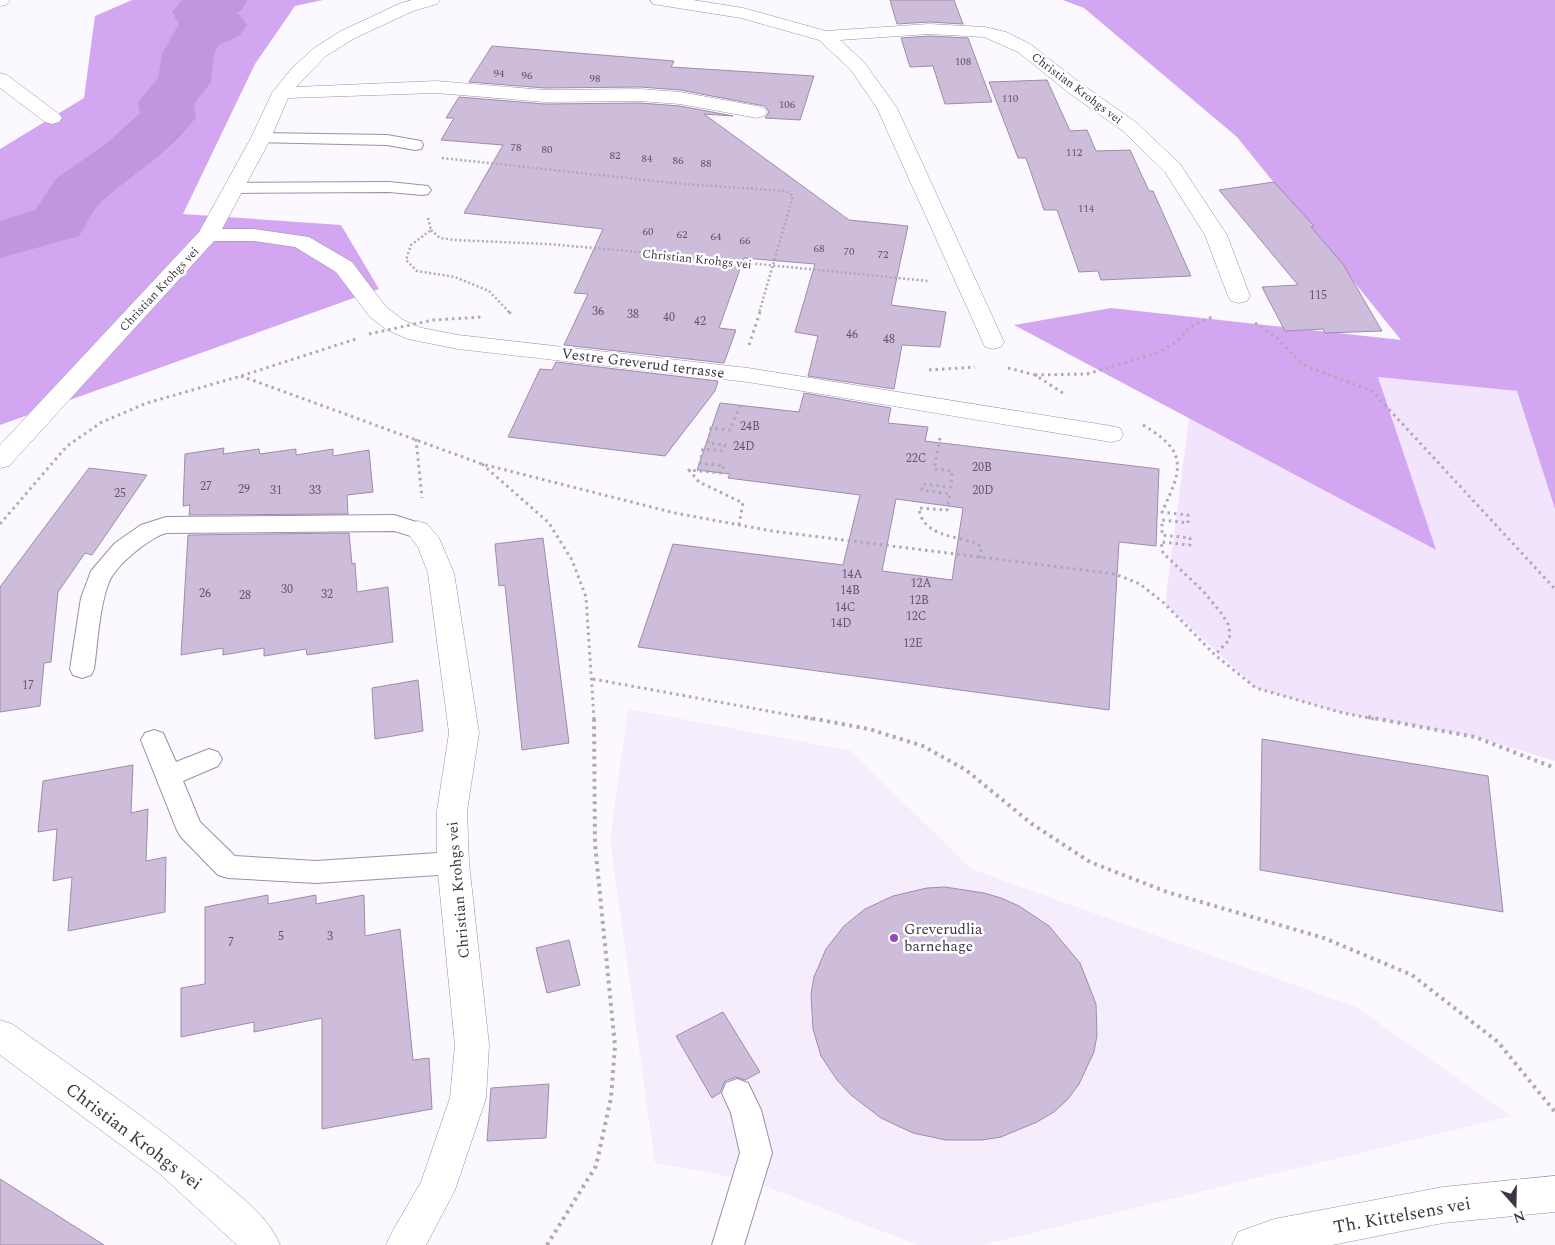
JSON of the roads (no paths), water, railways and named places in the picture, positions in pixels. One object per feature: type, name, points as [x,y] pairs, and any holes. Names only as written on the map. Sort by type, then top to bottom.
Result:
[{"type":"street","name":"Christian Krohgs vei","points":[[0,460],[208,235],[261,138],[281,93],[300,71],[320,52],[347,35],[407,7],[431,0]]},
{"type":"street","name":"Christian Krohgs vei","points":[[659,0],[743,13],[825,36],[929,29],[976,31],[1000,36],[1024,48],[1076,89],[1130,127],[1173,168],[1216,235],[1240,301]]},
{"type":"street","name":"Christian Krohgs vei","points":[[825,36],[858,66],[887,108],[993,342]]},
{"type":"street","points":[[0,79],[52,118]]},
{"type":"street","points":[[281,93],[436,87],[545,96],[640,95],[680,98],[757,112]]},
{"type":"street","name":"Vestre Greverud terrasse","points":[[208,235],[254,235],[301,242],[344,267],[378,312],[395,326],[416,334],[458,342],[748,375],[1104,433]]},
{"type":"street","name":"Christian Krohgs vei","points":[[405,1245],[437,1190],[468,1098],[472,1045],[454,863],[452,811],[464,733],[441,573],[430,544],[418,530]]},
{"type":"street","name":"Christian Krohgs vei","points":[[0,1035],[173,1162],[245,1225],[261,1245]]},
{"type":"street","name":"Th. Kittelsens vei","points":[[1251,1245],[1274,1238],[1443,1205],[1555,1194]]},
{"type":"lane","points":[[261,138],[387,140],[416,151]]},
{"type":"lane","points":[[234,188],[389,187],[422,190]]},
{"type":"lane","points":[[82,669],[93,598],[100,577],[123,549],[149,530],[166,525],[394,523],[418,530]]},
{"type":"lane","points":[[154,740],[189,828],[228,867],[316,872],[454,863]]},
{"type":"lane","points":[[168,776],[209,760]]},
{"type":"lane","points":[[728,1245],[756,1153],[746,1110],[737,1093]]},
{"type":"waterway","points":[[0,240],[57,223],[78,191],[127,155],[168,117],[166,102],[184,82],[188,54],[197,35],[221,25],[201,18],[197,12],[223,0]]},
{"type":"place","name":"Greverudlia barnehage","points":[[894,938]]}]
